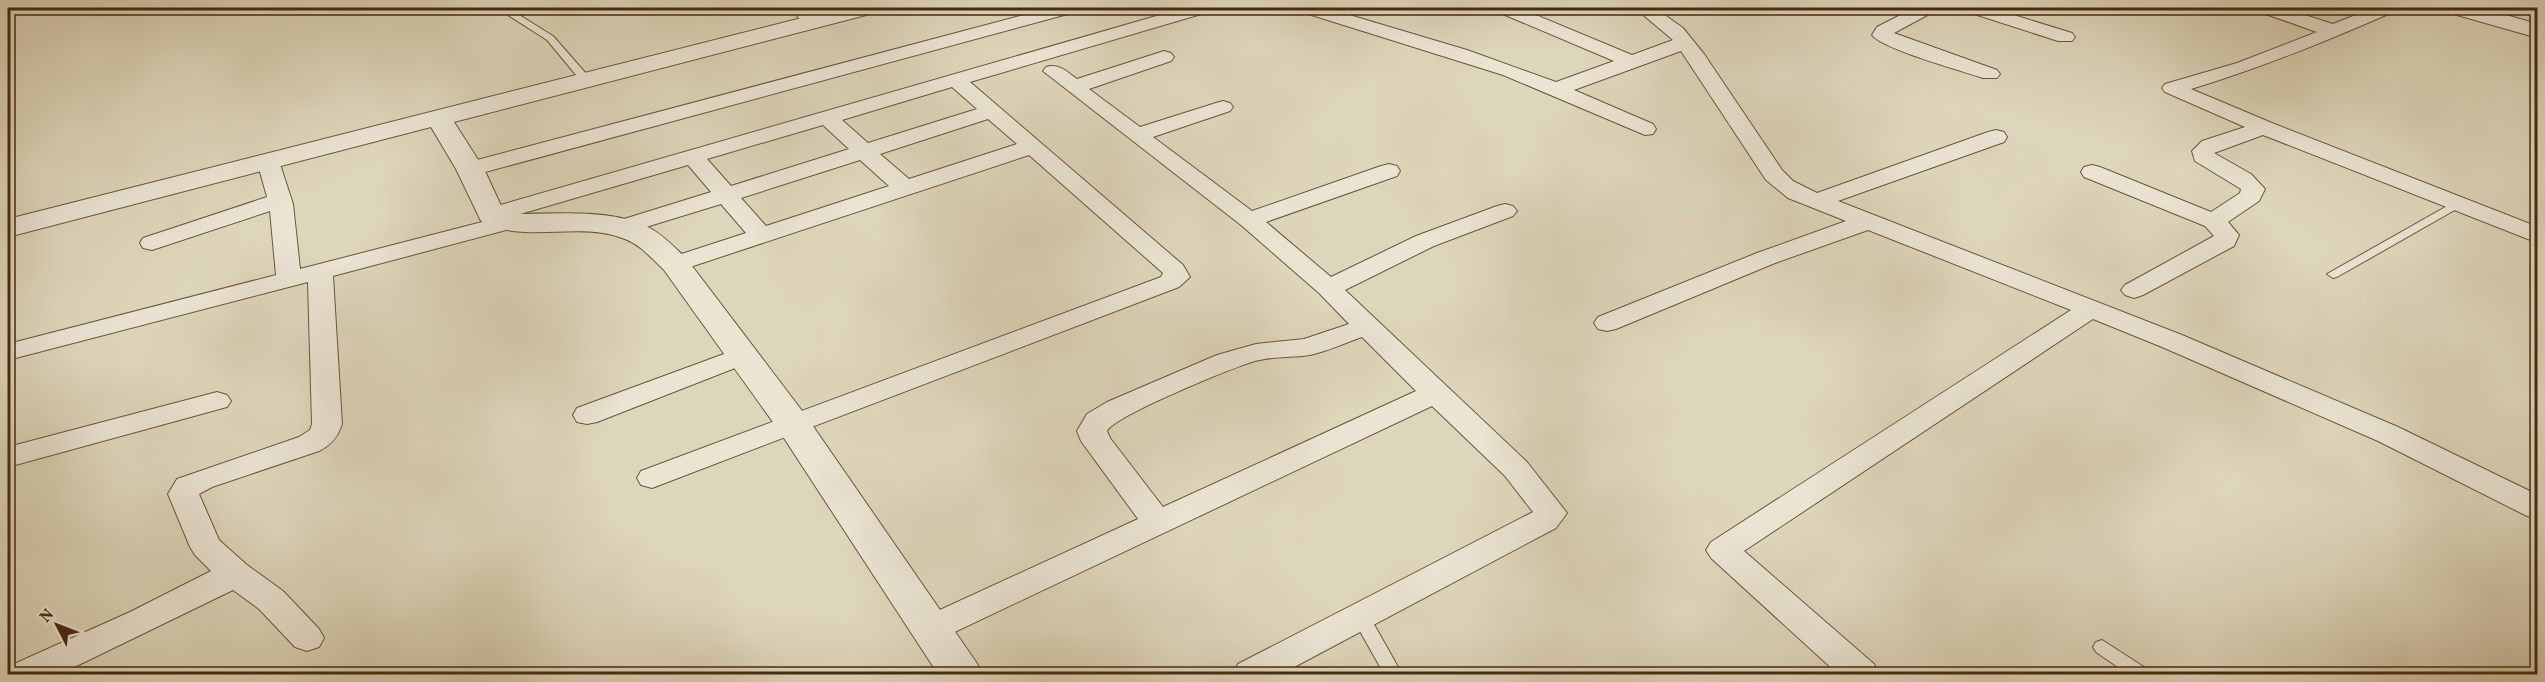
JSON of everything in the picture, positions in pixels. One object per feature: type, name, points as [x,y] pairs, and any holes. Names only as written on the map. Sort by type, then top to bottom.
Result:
[{"type":"street","points":[[8,228],[585,79],[807,14],[866,8]]},
{"type":"street","points":[[470,169],[1069,8]]},
{"type":"street","points":[[8,352],[320,271],[499,219],[691,155],[1202,8]]},
{"type":"street","points":[[1308,8],[1398,34],[1556,89],[1645,129]]},
{"type":"street","points":[[1504,8],[1630,61]]},
{"type":"street","points":[[1644,8],[1676,32],[1774,175],[1785,186],[1814,202],[2092,308],[2388,434],[2538,508]]},
{"type":"street","points":[[1928,8],[1884,31],[1882,35],[1907,46],[1990,74]]},
{"type":"street","points":[[1974,8],[2065,37]]},
{"type":"street","points":[[2266,8],[2334,31]]},
{"type":"street","points":[[2387,8],[2305,44],[2244,67],[2172,88],[2264,128],[2538,236]]},
{"type":"street","points":[[2458,8],[2538,31]]},
{"type":"street","points":[[1556,89],[1684,43]]},
{"type":"street","points":[[1164,57],[1064,79],[1249,220],[1328,288],[1516,469],[1551,513],[1545,520],[1251,675]]},
{"type":"street","points":[[652,478],[1170,282],[1177,277],[1174,270],[956,80]]},
{"type":"street","points":[[1136,135],[1223,107]]},
{"type":"street","points":[[620,228],[993,111]]},
{"type":"street","points":[[438,117],[499,219]]},
{"type":"street","points":[[826,117],[905,188]]},
{"type":"street","points":[[2213,221],[2251,196],[2253,189],[2250,183],[2208,161],[2202,156],[2203,151],[2210,146],[2264,128]]},
{"type":"street","points":[[1814,202],[1996,137]]},
{"type":"street","points":[[675,264],[1033,146]]},
{"type":"street","points":[[691,155],[762,236]]},
{"type":"street","points":[[267,161],[280,200],[289,279]]},
{"type":"street","points":[[1249,220],[1389,171]]},
{"type":"street","points":[[2092,172],[2213,221],[2227,235],[2225,241],[2134,290]]},
{"type":"street","points":[[152,243],[280,200]]},
{"type":"street","points":[[1328,288],[1425,241],[1505,211]]},
{"type":"street","points":[[499,219],[590,224],[637,232],[653,243],[675,264],[793,424],[961,675]]},
{"type":"street","points":[[1607,323],[1756,262],[1867,222]]},
{"type":"street","points":[[308,638],[271,600],[235,574],[206,547],[183,494],[188,486],[201,480],[309,444],[321,438],[325,432],[327,424],[320,271]]},
{"type":"street","points":[[1861,675],[1722,550],[2092,308]]},
{"type":"street","points":[[1158,523],[1096,441],[1092,430],[1098,421],[1117,409],[1227,361],[1256,352],[1308,347],[1368,326]]},
{"type":"street","points":[[587,415],[742,355]]},
{"type":"street","points":[[930,629],[1435,393]]},
{"type":"street","points":[[8,457],[216,401]]},
{"type":"street","points":[[27,675],[235,574]]},
{"type":"lane","points":[[502,8],[550,38],[585,79]]},
{"type":"lane","points":[[2333,274],[2456,205]]},
{"type":"lane","points":[[1361,617],[1393,675]]},
{"type":"lane","points":[[2102,647],[2141,675]]}]
